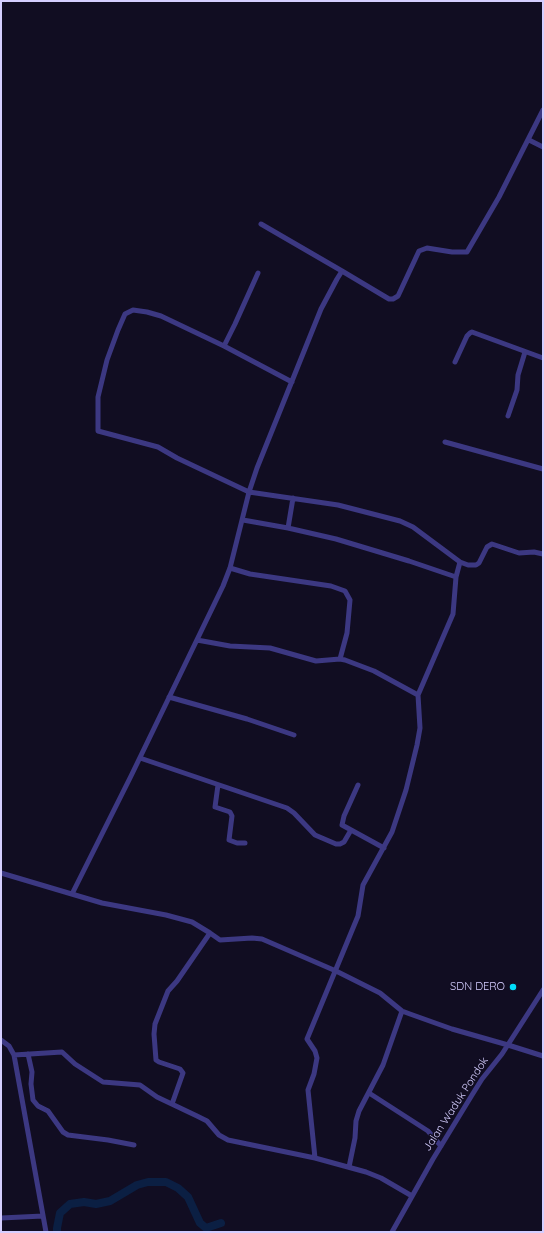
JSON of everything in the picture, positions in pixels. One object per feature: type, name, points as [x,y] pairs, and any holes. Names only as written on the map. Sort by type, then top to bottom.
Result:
[{"type":"street","points":[[261,224],[389,299],[392,299],[398,296],[419,250],[427,248],[458,253],[466,252],[499,197],[543,110]]},
{"type":"street","points":[[528,140],[543,147]]},
{"type":"street","points":[[72,894],[223,586],[230,568],[249,492],[271,432],[321,309],[342,271]]},
{"type":"street","points":[[224,346],[258,272]]},
{"type":"street","points":[[292,382],[224,346],[161,316],[133,310],[125,314],[107,360],[98,397],[98,431],[158,447],[177,458],[249,492],[338,505],[387,516],[413,527],[460,562],[468,565],[476,565],[480,561],[487,547],[492,544],[519,553],[534,552],[543,554]]},
{"type":"street","points":[[455,362],[471,332],[543,358]]},
{"type":"street","points":[[508,416],[517,390],[518,375],[525,352]]},
{"type":"street","points":[[445,442],[543,469]]},
{"type":"street","points":[[288,528],[293,498]]},
{"type":"street","points":[[243,520],[336,539],[456,577]]},
{"type":"street","points":[[315,1158],[308,1090],[314,1074],[317,1058],[315,1051],[306,1039],[336,972],[360,910],[361,889],[392,832],[406,790],[417,745],[420,722],[418,695],[452,618],[456,577],[460,562]]},
{"type":"street","points":[[230,568],[250,574],[331,586],[345,591],[350,600],[347,633],[340,659]]},
{"type":"street","points":[[197,640],[230,646],[270,648],[316,661],[340,659],[374,671],[418,695]]},
{"type":"street","points":[[169,697],[247,719],[294,735]]},
{"type":"street","points":[[140,758],[287,808],[294,813],[314,835],[336,844],[344,842],[351,830]]},
{"type":"street","points":[[358,784],[342,823],[343,827],[384,848]]},
{"type":"street","points":[[218,785],[215,806],[230,812],[232,816],[229,840],[234,843],[245,843]]},
{"type":"street","points":[[1,873],[102,903],[192,922],[220,940],[252,938],[262,939],[380,993],[402,1011],[452,1029],[543,1056]]},
{"type":"street","points":[[172,1104],[183,1073],[180,1069],[156,1060],[154,1034],[155,1024],[168,990],[177,981],[210,933]]},
{"type":"street","name":"Jalan Waduk Pondok","points":[[392,1232],[441,1146],[482,1079],[508,1045],[543,990]]},
{"type":"street","points":[[349,1167],[359,1111],[383,1065],[402,1011]]},
{"type":"street","points":[[1,1040],[9,1046],[14,1055],[46,1232]]},
{"type":"street","points":[[14,1055],[62,1052],[103,1082],[140,1085],[157,1097],[206,1121],[219,1135],[228,1140],[315,1158],[349,1167],[381,1178],[412,1196]]},
{"type":"street","points":[[28,1054],[32,1072],[31,1084],[33,1100],[38,1106],[48,1111],[63,1132],[68,1135],[134,1145]]},
{"type":"street","points":[[369,1093],[422,1127],[436,1139],[441,1146]]},
{"type":"street","points":[[1,1218],[44,1216]]},
{"type":"waterway","points":[[57,1232],[60,1213],[70,1204],[84,1202],[96,1204],[110,1201],[137,1185],[148,1182],[166,1182],[178,1188],[188,1197],[200,1223],[206,1228],[221,1223]]},
{"type":"place","name":"SDN DERO","points":[[513,987]]}]
